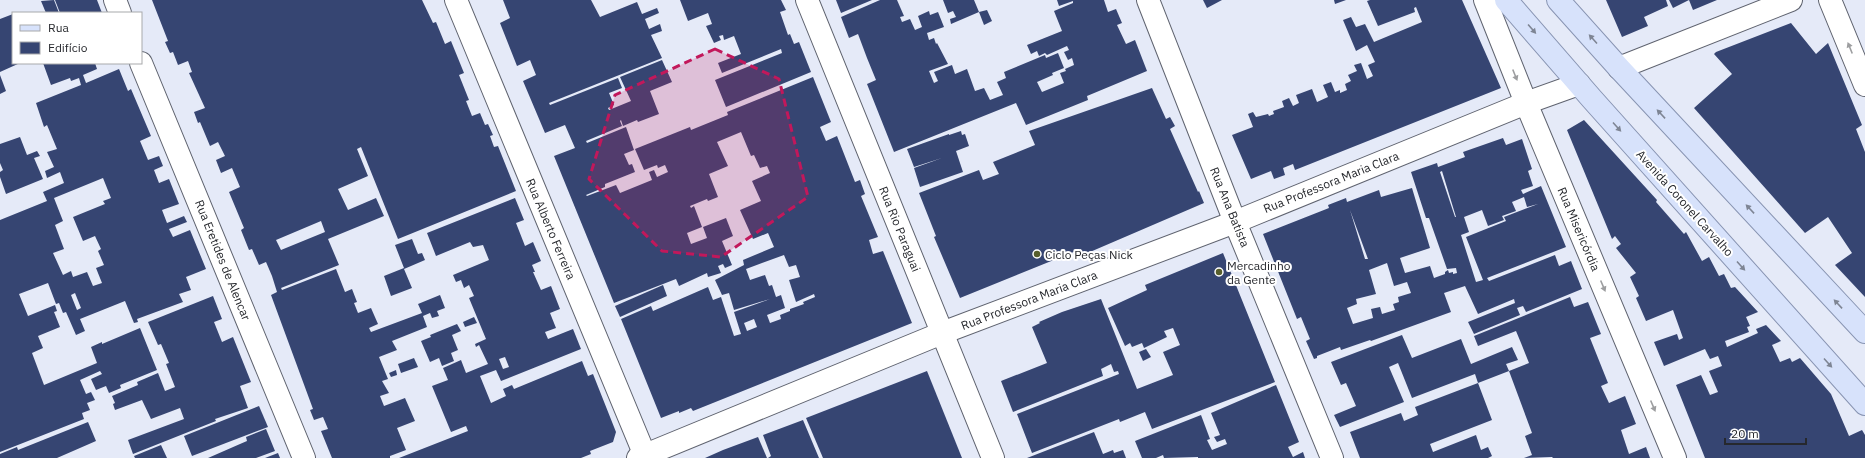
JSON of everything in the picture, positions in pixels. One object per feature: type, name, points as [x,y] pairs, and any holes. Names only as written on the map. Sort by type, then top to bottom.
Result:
[{"type":"main road","name":"Avenida Coronel Carvalho","points":[[1506,0],[1579,84],[1865,404]]},
{"type":"main road","points":[[1558,0],[1619,68],[1865,332]]},
{"type":"street","points":[[115,0],[120,12]]},
{"type":"street","name":"Rua Alberto Ferreira","points":[[456,0],[643,457]]},
{"type":"street","name":"Rua Rio Paraguai","points":[[807,0],[993,458]]},
{"type":"street","name":"Rua Ana Batista","points":[[1148,0],[1235,222],[1332,458]]},
{"type":"street","name":"Rua Misericórdia","points":[[1485,0],[1526,103],[1675,458]]},
{"type":"street","points":[[1619,68],[1792,0]]},
{"type":"street","points":[[1830,0],[1865,84]]},
{"type":"street","name":"Rua Eretides de Alencar","points":[[141,64],[304,458]]},
{"type":"street","name":"Rua Professora Maria Clara","points":[[643,457],[942,333],[1235,222],[1526,103],[1579,84]]},
{"type":"highlighted area","points":[[715,49],[779,79],[808,197],[721,257],[662,251],[589,179],[615,95]]},
{"type":"building","points":[[54,0],[59,12],[46,12],[41,1]]},
{"type":"building","points":[[55,0],[97,0],[102,12],[60,12]]},
{"type":"building","points":[[152,0],[422,0],[433,23],[436,22],[445,44],[451,41],[464,73],[459,75],[469,100],[466,101],[472,116],[480,113],[485,125],[488,124],[493,135],[490,136],[494,147],[498,146],[516,191],[398,239],[361,147],[357,149],[368,176],[338,189],[348,210],[376,198],[384,216],[328,239],[339,265],[281,288],[282,290],[336,269],[345,292],[352,289],[357,302],[354,303],[358,313],[371,308],[378,324],[369,328],[371,332],[422,313],[418,304],[440,295],[445,308],[437,311],[439,316],[432,318],[430,313],[423,316],[427,327],[392,341],[397,350],[379,357],[388,379],[382,381],[389,393],[380,396],[384,406],[405,398],[415,421],[397,428],[406,450],[390,456],[390,458],[332,458],[321,431],[328,429],[323,417],[314,420],[310,410],[313,409],[271,295],[277,292],[272,276],[266,262],[259,265],[252,249],[249,250],[241,230],[244,228],[229,192],[240,187],[232,168],[221,173],[216,160],[225,156],[218,142],[210,146],[194,112],[205,108],[189,73],[192,72],[188,61],[178,65],[173,52],[170,53],[165,42],[168,41]],"holes":[[[321,221],[325,232],[281,250],[276,240]]]},
{"type":"building","points":[[503,0],[591,0],[600,17],[637,2],[642,14],[657,8],[659,13],[645,19],[649,29],[660,24],[662,31],[651,35],[662,58],[549,103],[550,105],[618,78],[622,88],[609,93],[614,105],[608,108],[609,110],[631,101],[620,77],[662,60],[672,82],[650,91],[659,114],[638,122],[637,120],[623,126],[621,120],[622,126],[586,141],[587,143],[626,127],[634,150],[624,154],[629,165],[632,164],[635,172],[605,184],[605,187],[586,195],[587,196],[616,185],[620,193],[652,180],[649,172],[654,170],[657,177],[668,172],[665,165],[658,168],[657,165],[644,170],[635,149],[690,127],[691,130],[728,115],[727,112],[813,77],[831,122],[820,127],[826,141],[837,136],[855,182],[860,180],[865,194],[861,196],[878,237],[869,240],[873,254],[883,251],[912,323],[693,411],[691,408],[661,418],[621,319],[651,306],[653,311],[708,287],[713,300],[721,297],[734,336],[741,334],[734,312],[770,299],[734,310],[729,293],[722,295],[715,280],[744,265],[743,260],[774,247],[768,233],[753,239],[740,210],[761,201],[752,181],[770,173],[767,166],[760,168],[754,155],[751,156],[741,132],[717,142],[728,166],[709,174],[718,197],[708,201],[707,199],[690,206],[691,208],[694,206],[702,227],[687,233],[691,244],[707,238],[703,227],[726,218],[733,236],[722,241],[732,265],[725,268],[723,264],[718,266],[721,273],[708,277],[707,273],[679,286],[676,279],[614,303],[554,156],[575,148],[565,125],[545,133],[523,81],[536,75],[530,60],[517,66],[500,23],[510,18]],"holes":[[[784,255],[789,267],[796,265],[800,277],[789,280],[796,302],[814,294],[815,297],[803,302],[804,304],[790,309],[790,311],[780,315],[781,319],[770,323],[767,315],[785,308],[781,295],[776,297],[772,285],[769,286],[765,275],[750,280],[746,269]],[[754,319],[757,327],[747,331],[744,323]]]},
{"type":"building","points":[[680,0],[781,0],[786,10],[780,12],[788,35],[790,34],[794,44],[799,42],[811,72],[726,107],[715,80],[782,53],[781,49],[722,73],[718,63],[741,54],[734,36],[724,40],[723,35],[719,36],[721,40],[714,43],[706,26],[712,24],[708,13],[688,21]]},
{"type":"building","points":[[836,0],[872,0],[841,13]]},
{"type":"building","points":[[880,0],[897,0],[904,16],[900,17],[902,22],[910,19],[915,30],[922,27],[918,16],[929,11],[930,15],[938,12],[944,27],[927,33],[929,40],[934,38],[948,64],[929,71],[934,83],[938,81],[934,72],[952,65],[955,74],[967,69],[975,91],[984,88],[990,100],[1003,95],[997,82],[1006,78],[1004,72],[1045,55],[1046,58],[1058,53],[1064,68],[1037,82],[1042,92],[1064,83],[1060,73],[1066,71],[1065,69],[1074,65],[1072,58],[1068,60],[1064,52],[1069,50],[1067,46],[1047,55],[1045,53],[1039,56],[1037,51],[1031,54],[1027,45],[1062,31],[1054,11],[1073,3],[1073,1],[1059,6],[1057,0],[1104,0],[1108,12],[1116,9],[1122,23],[1117,25],[1126,44],[1135,40],[1147,71],[1087,96],[1088,100],[1026,125],[1016,103],[894,152],[867,84],[876,80],[858,34],[849,38],[841,17]]},
{"type":"building","points":[[943,0],[974,0],[979,12],[951,24],[950,19],[956,17],[953,11],[948,13]]},
{"type":"building","points":[[1203,0],[1222,0],[1207,8]]},
{"type":"building","points":[[1334,0],[1346,0],[1335,4]]},
{"type":"building","points":[[1462,0],[1501,88],[1295,170],[1293,164],[1283,168],[1285,175],[1274,179],[1271,171],[1251,179],[1232,135],[1253,127],[1248,114],[1253,112],[1256,117],[1268,114],[1269,116],[1274,114],[1273,111],[1284,107],[1282,101],[1289,98],[1293,106],[1299,103],[1296,95],[1312,89],[1317,102],[1328,97],[1323,85],[1331,82],[1335,92],[1340,90],[1340,93],[1347,90],[1345,84],[1351,81],[1348,75],[1357,71],[1354,65],[1361,63],[1367,79],[1373,76],[1368,65],[1375,62],[1367,45],[1356,51],[1343,20],[1351,17],[1356,27],[1365,24],[1374,42],[1422,22],[1416,7],[1414,8],[1415,12],[1378,26],[1367,1]]},
{"type":"building","points":[[1606,0],[1666,0],[1668,6],[1644,17],[1648,26],[1622,37]]},
{"type":"building","points":[[1669,0],[1689,0],[1673,8]]},
{"type":"building","points":[[1689,0],[1717,0],[1693,10]]},
{"type":"building","points":[[987,10],[992,21],[984,25],[979,12]]},
{"type":"building","points":[[12,14],[12,64],[18,64],[0,72],[0,19]]},
{"type":"building","points":[[1791,23],[1816,54],[1828,43],[1862,125],[1856,129],[1865,152],[1865,297],[1835,265],[1852,253],[1828,217],[1805,233],[1694,108],[1732,74],[1714,54],[1716,52]]},
{"type":"building","points":[[43,64],[95,64],[97,69],[83,75],[86,83],[119,69],[128,91],[131,89],[151,136],[140,141],[148,160],[159,156],[163,166],[154,170],[159,183],[169,179],[179,204],[162,210],[167,223],[184,216],[187,222],[169,229],[173,237],[190,230],[206,269],[186,277],[191,290],[179,294],[183,302],[137,319],[138,322],[134,323],[125,301],[80,319],[85,331],[76,335],[66,312],[63,313],[59,303],[56,304],[48,283],[19,294],[28,316],[55,305],[57,311],[54,312],[60,327],[38,336],[43,348],[32,353],[44,385],[97,363],[91,347],[140,328],[157,370],[120,385],[121,388],[109,393],[106,386],[96,390],[91,379],[102,374],[100,371],[80,380],[86,394],[91,392],[95,400],[87,403],[90,410],[82,413],[84,419],[0,452],[0,220],[47,201],[43,192],[64,183],[60,172],[47,178],[45,171],[54,167],[47,152],[57,149],[47,125],[44,127],[36,103],[81,85],[79,78],[71,81],[70,78],[51,85]],"holes":[[[103,178],[111,198],[103,201],[105,204],[73,217],[83,241],[95,236],[101,249],[98,251],[104,265],[96,268],[102,283],[93,286],[87,272],[73,277],[71,271],[63,275],[53,253],[64,249],[55,225],[63,221],[54,198]],[[75,293],[81,308],[77,310],[71,295]]]},
{"type":"building","points":[[0,75],[6,91],[0,94]]},
{"type":"building","points":[[1152,88],[1166,119],[1170,117],[1175,126],[1170,129],[1204,203],[1083,255],[1081,249],[960,298],[934,237],[936,236],[919,193],[979,170],[983,180],[999,174],[993,162],[1035,145],[1029,131]]},
{"type":"building","points":[[1584,120],[1657,200],[1656,202],[1684,234],[1686,232],[1702,261],[1709,257],[1719,276],[1724,274],[1731,288],[1735,287],[1758,312],[1746,317],[1750,326],[1747,327],[1749,332],[1725,341],[1727,347],[1758,333],[1756,329],[1766,325],[1781,341],[1772,345],[1780,362],[1790,358],[1792,362],[1800,358],[1831,394],[1849,436],[1862,430],[1865,435],[1865,458],[1705,458],[1676,385],[1701,375],[1710,395],[1718,392],[1709,371],[1722,366],[1718,356],[1710,359],[1705,349],[1664,366],[1654,342],[1677,334],[1679,340],[1683,338],[1673,310],[1646,321],[1636,298],[1639,296],[1630,277],[1636,273],[1616,248],[1621,244],[1615,236],[1612,239],[1567,130]]},
{"type":"building","points":[[961,131],[962,135],[965,134],[969,146],[956,151],[963,172],[920,187],[914,168],[942,158],[914,167],[907,149]]},
{"type":"building","points":[[20,137],[27,155],[37,151],[40,156],[34,158],[43,179],[6,194],[0,177],[0,172],[3,170],[0,163],[0,144]]},
{"type":"building","points":[[1503,138],[1506,145],[1522,139],[1532,169],[1528,171],[1533,186],[1521,190],[1523,194],[1541,186],[1566,247],[1487,278],[1489,281],[1555,255],[1559,266],[1571,261],[1582,289],[1526,312],[1523,306],[1517,308],[1520,315],[1474,334],[1468,322],[1515,303],[1514,299],[1478,314],[1465,286],[1444,293],[1451,312],[1371,341],[1370,340],[1341,350],[1340,347],[1317,356],[1317,358],[1314,359],[1306,341],[1310,339],[1301,317],[1297,319],[1263,234],[1329,208],[1328,205],[1346,198],[1347,202],[1379,190],[1381,197],[1412,188],[1430,248],[1400,258],[1405,273],[1430,266],[1434,278],[1445,274],[1448,270],[1449,273],[1457,273],[1456,268],[1447,269],[1429,218],[1426,218],[1411,172],[1437,163],[1438,167],[1465,157],[1463,152]],"holes":[[[1442,171],[1456,217],[1455,217],[1440,172]],[[1524,197],[1527,207],[1538,204],[1504,217],[1506,221],[1466,237],[1483,280],[1476,282],[1461,235],[1469,232],[1464,217],[1482,210],[1488,226],[1504,220],[1502,216],[1516,211],[1512,202]],[[1350,210],[1368,259],[1365,259]],[[1387,263],[1394,286],[1407,282],[1411,293],[1398,297],[1399,302],[1393,304],[1395,310],[1382,314],[1380,307],[1371,309],[1373,318],[1353,324],[1347,308],[1357,304],[1356,299],[1376,294],[1369,270]]]},
{"type":"building","points":[[515,198],[524,220],[516,223],[525,246],[533,242],[541,261],[532,265],[535,272],[533,272],[541,290],[551,286],[560,309],[550,313],[556,328],[545,332],[548,339],[573,329],[581,349],[501,381],[496,370],[480,376],[491,403],[506,396],[503,389],[512,385],[514,389],[582,361],[588,376],[593,374],[616,432],[613,442],[590,451],[591,454],[581,458],[399,458],[468,431],[466,426],[451,432],[432,386],[448,380],[443,368],[461,360],[466,373],[488,364],[479,345],[476,347],[475,344],[486,339],[469,298],[474,296],[469,285],[464,288],[461,280],[456,282],[453,275],[489,260],[483,245],[473,247],[470,242],[436,256],[427,233]],"holes":[[[505,357],[509,367],[503,369],[499,359]]]},
{"type":"building","points":[[412,239],[418,254],[422,253],[425,260],[404,269],[412,288],[391,296],[384,276],[404,268],[395,245]]},
{"type":"building","points":[[1223,253],[1275,382],[1152,429],[1145,412],[1120,422],[1119,419],[1032,453],[1017,414],[1119,374],[1118,371],[1114,372],[1111,364],[1101,369],[1103,376],[1013,412],[1001,381],[1047,363],[1032,327],[1040,323],[1039,322],[1062,312],[1101,299],[1137,389],[1173,375],[1163,352],[1180,345],[1173,328],[1164,331],[1167,337],[1144,348],[1142,343],[1132,347],[1130,343],[1125,346],[1108,308],[1147,290],[1145,285]]},
{"type":"building","points":[[663,285],[667,296],[620,317],[615,306]]},
{"type":"building","points":[[213,296],[222,319],[214,322],[222,342],[233,337],[251,382],[240,386],[248,408],[215,419],[216,421],[133,454],[128,440],[184,419],[180,408],[151,419],[142,400],[115,410],[113,404],[115,403],[112,396],[138,385],[137,382],[158,373],[165,391],[175,387],[166,364],[169,363],[161,344],[158,345],[148,322]]},
{"type":"building","points":[[1570,297],[1574,307],[1588,302],[1601,334],[1590,338],[1608,383],[1601,386],[1609,403],[1625,396],[1636,424],[1621,430],[1629,454],[1646,447],[1650,458],[1524,458],[1532,455],[1525,436],[1532,433],[1509,371],[1529,363],[1521,343],[1516,331],[1478,346],[1474,336]]},
{"type":"building","points":[[474,317],[477,323],[465,327],[463,322]]},
{"type":"building","points":[[457,324],[461,331],[452,335],[458,350],[451,353],[454,361],[442,366],[439,358],[430,362],[421,341],[431,337],[430,335]]},
{"type":"building","points":[[1402,335],[1412,358],[1461,339],[1471,364],[1512,347],[1518,360],[1506,364],[1509,371],[1478,383],[1475,374],[1412,398],[1398,363],[1389,367],[1404,402],[1340,427],[1334,415],[1356,406],[1346,383],[1341,385],[1331,362]]},
{"type":"building","points":[[1146,349],[1151,357],[1143,361],[1139,352]]},
{"type":"building","points":[[414,358],[418,367],[401,373],[398,364]]},
{"type":"building","points":[[396,370],[397,375],[391,377],[389,373]]},
{"type":"building","points":[[927,371],[962,458],[823,458],[806,418]]},
{"type":"building","points":[[1478,383],[1492,420],[1430,444],[1433,452],[1476,435],[1481,450],[1488,447],[1492,456],[1488,458],[1360,458],[1350,432],[1401,413],[1404,421],[1418,415],[1415,407]]},
{"type":"building","points":[[1276,385],[1299,442],[1288,447],[1293,457],[1303,452],[1305,458],[1164,458],[1163,455],[1156,458],[1142,458],[1135,441],[1201,415],[1210,439],[1207,440],[1212,450],[1227,444],[1225,439],[1217,442],[1214,437],[1220,435],[1211,413]]},
{"type":"building","points":[[259,406],[268,427],[192,456],[184,436]]},
{"type":"building","points":[[803,420],[819,458],[768,458],[771,456],[763,435]]},
{"type":"building","points":[[88,422],[96,441],[57,458],[0,458],[0,454],[17,447],[18,450]]},
{"type":"building","points":[[266,429],[275,451],[256,458],[208,458],[247,441],[246,437]]},
{"type":"building","points":[[1094,432],[1103,454],[1113,450],[1114,453],[1123,450],[1126,458],[1027,458]]},
{"type":"building","points":[[758,437],[767,458],[705,458],[723,450]]},
{"type":"building","points":[[161,445],[167,458],[135,458],[134,456]]},
{"type":"building","points":[[278,453],[280,458],[265,458]]},
{"type":"place","name":"Ciclo Peças Nick","points":[[1037,254]]},
{"type":"place","name":"Mercadinho da Gente","points":[[1219,272]]}]
